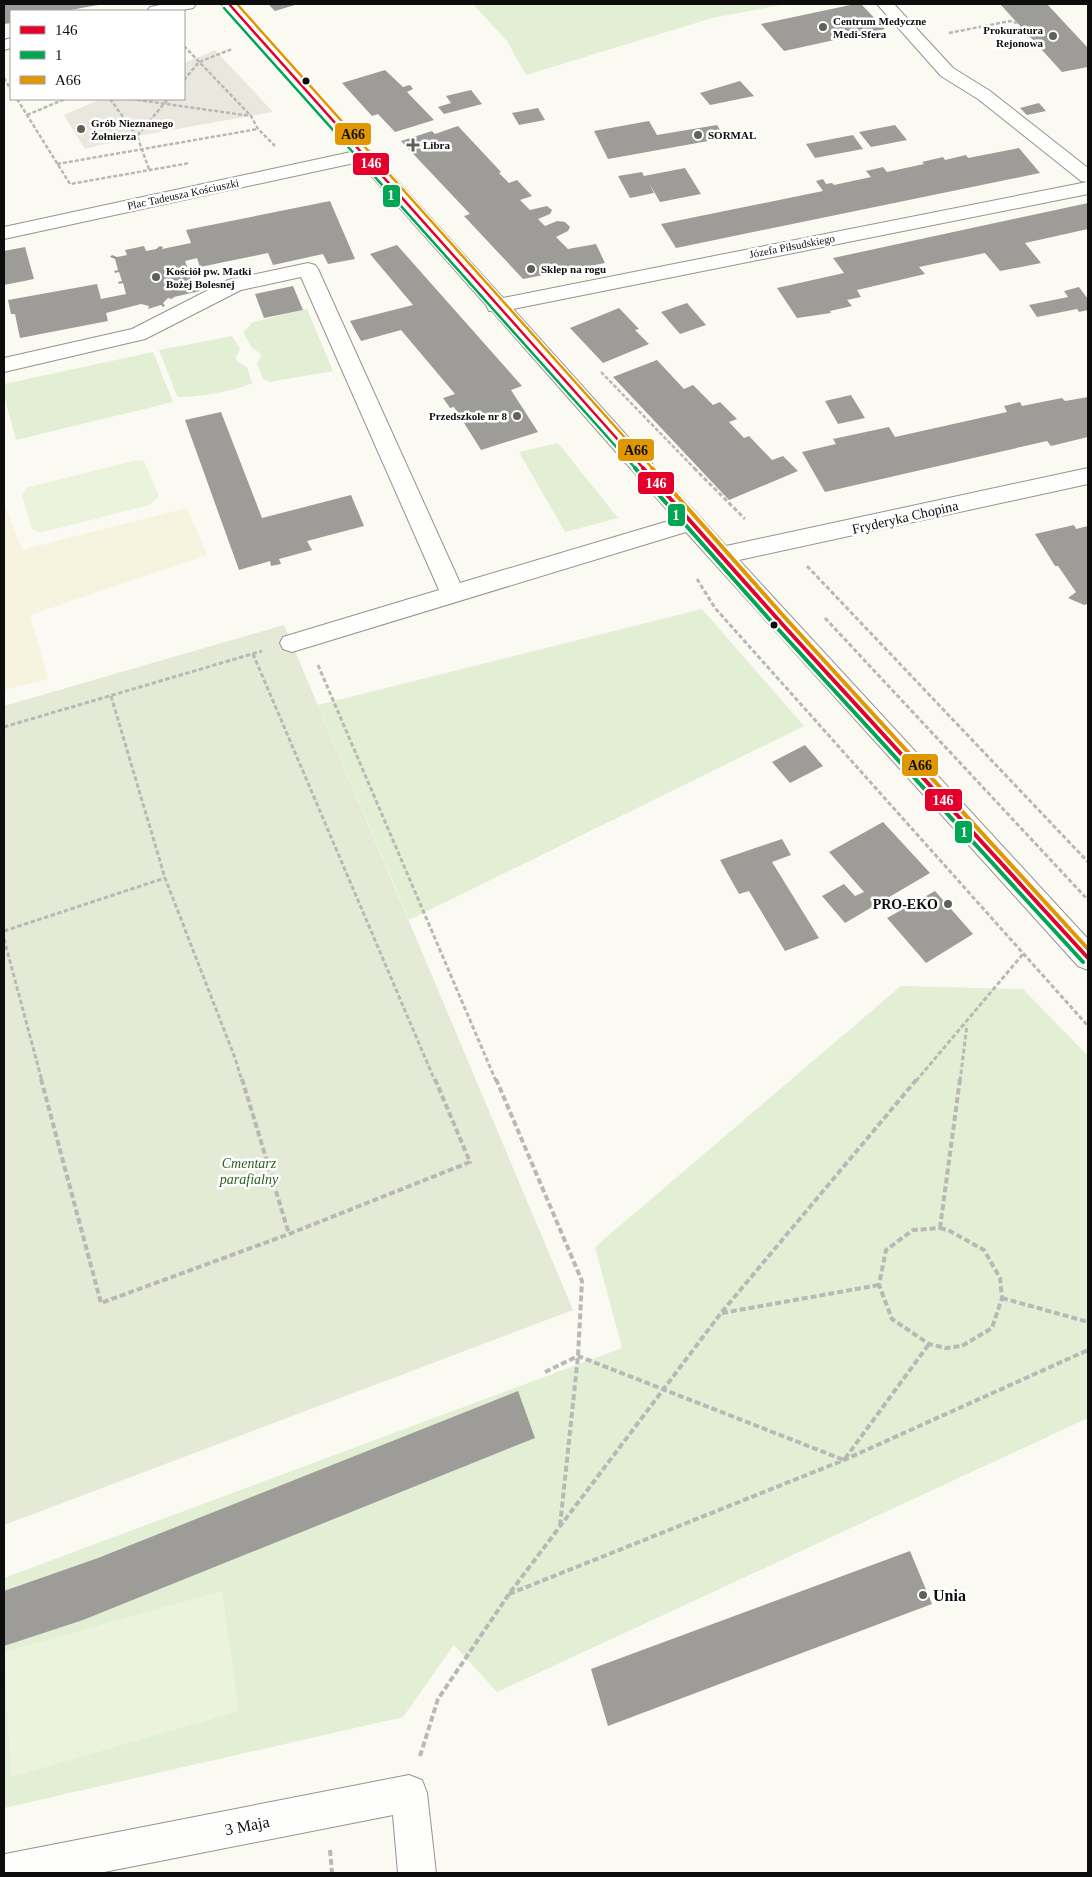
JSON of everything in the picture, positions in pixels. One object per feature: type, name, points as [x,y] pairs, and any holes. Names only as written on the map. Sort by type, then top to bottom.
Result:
[{"type":"street","points":[[161,10],[188,4]]},
{"type":"street","points":[[228,4],[496,306],[1088,958]]},
{"type":"street","points":[[885,4],[947,72],[984,95],[1088,177]]},
{"type":"street","name":"Plac Tadeusza Kościuszki","points":[[4,232],[363,155]]},
{"type":"street","name":"Józefa Piłsudskiego","points":[[496,306],[1088,188]]},
{"type":"street","points":[[4,365],[138,334],[235,285],[308,269],[453,594]]},
{"type":"street","name":"Fryderyka Chopina","points":[[722,556],[1088,476]]},
{"type":"street","points":[[299,640],[691,522]]},
{"type":"street","points":[[409,1793],[417,1873]]},
{"type":"street","name":"3 Maja","points":[[5,1873],[409,1793]]},
{"type":"path","points":[[917,38],[1010,21],[1017,23]]},
{"type":"path","points":[[185,48],[251,116],[258,129],[277,148],[267,150]]},
{"type":"path","points":[[185,79],[199,62]]},
{"type":"path","points":[[17,100],[70,184],[198,161]]},
{"type":"path","points":[[27,115],[63,100]]},
{"type":"path","points":[[111,100],[137,136],[149,169]]},
{"type":"path","points":[[138,100],[251,116]]},
{"type":"path","points":[[137,136],[167,100]]},
{"type":"path","points":[[58,164],[258,129]]},
{"type":"path","points":[[598,368],[738,514],[785,543],[1088,862]]},
{"type":"path","points":[[820,613],[1088,900]]},
{"type":"path","points":[[4,728],[299,640],[582,1281],[578,1356],[560,1527]]},
{"type":"path","points":[[4,939],[101,1304],[289,1234],[470,1162],[253,654]]},
{"type":"path","points":[[111,696],[165,878],[236,1058],[289,1234]]},
{"type":"path","points":[[4,931],[165,878]]},
{"type":"path","points":[[409,1793],[438,1699],[509,1594],[721,1313],[967,1024],[1024,954]]},
{"type":"path","points":[[940,1228],[967,1024]]},
{"type":"path","points":[[940,1228],[948,1230],[984,1250],[1000,1278],[1002,1298],[992,1328],[962,1346],[946,1348],[929,1344],[892,1319],[879,1285],[886,1250],[913,1230],[940,1228]]},
{"type":"path","points":[[721,1313],[879,1285]]},
{"type":"path","points":[[1002,1298],[1088,1322]]},
{"type":"path","points":[[844,1460],[929,1344]]},
{"type":"path","points":[[509,1594],[844,1460],[1088,1350]]},
{"type":"path","points":[[545,1372],[578,1356],[844,1460]]},
{"type":"shaded area","points":[[215,50],[273,112],[137,136],[85,149],[64,115],[99,100],[185,100],[185,63]]},
{"type":"shaded area","points":[[4,504],[22,550],[187,508],[207,555],[30,615],[48,679],[4,690]]},
{"type":"green space","points":[[473,4],[786,4],[712,18],[526,75],[507,41]]},
{"type":"green space","points":[[307,309],[333,371],[270,382],[263,379],[257,363],[261,357],[260,353],[252,348],[243,332],[253,322]]},
{"type":"green space","points":[[232,336],[240,349],[236,357],[238,362],[247,367],[252,383],[238,388],[192,397],[177,396],[159,350]]},
{"type":"green space","points":[[153,352],[173,402],[16,440],[4,396],[4,384]]},
{"type":"green space","points":[[558,443],[618,518],[565,532],[519,452]]},
{"type":"green space","points":[[137,460],[144,461],[159,496],[150,505],[43,532],[37,532],[32,529],[22,495],[26,488]]},
{"type":"green space","points":[[702,609],[804,726],[409,920],[318,705]]},
{"type":"green space","name":"Cmentarz parafialny","points":[[284,625],[573,1310],[4,1525],[4,706]]},
{"type":"green space","points":[[901,986],[1023,989],[1088,1056],[1088,1418],[497,1692],[454,1645],[403,1717],[4,1808],[4,1578],[622,1348],[595,1247]]},
{"type":"green space","points":[[222,1591],[239,1711],[11,1777],[4,1652]]},
{"type":"building","points":[[4,4],[98,4],[70,10],[10,10],[10,23],[4,24]]},
{"type":"building","points":[[268,4],[298,4],[275,11]]},
{"type":"building","name":"Centrum Medyczne Medi-Sfera","points":[[861,4],[885,29],[784,51],[761,24]]},
{"type":"building","name":"Prokuratura Rejonowa","points":[[1000,4],[1047,4],[1088,48],[1088,67],[1062,72]]},
{"type":"building","points":[[385,70],[403,87],[410,85],[413,89],[407,92],[434,120],[395,132],[378,114],[372,116],[342,83]]},
{"type":"building","points":[[740,81],[754,96],[710,105],[700,93]]},
{"type":"building","points":[[471,90],[482,104],[444,114],[438,107],[451,103],[446,96]]},
{"type":"building","points":[[1039,103],[1046,111],[1027,115],[1020,108]]},
{"type":"building","points":[[538,108],[545,120],[519,125],[512,113]]},
{"type":"building","points":[[649,121],[657,135],[717,125],[725,138],[608,159],[594,131]]},
{"type":"building","points":[[895,125],[907,140],[871,147],[859,132]]},
{"type":"building","points":[[458,126],[509,183],[517,180],[532,196],[520,200],[530,210],[547,206],[552,210],[550,214],[538,219],[545,226],[557,221],[565,222],[570,227],[568,231],[556,237],[568,249],[596,244],[605,263],[523,279],[464,216],[470,214],[401,141],[432,131],[435,134]]},
{"type":"building","points":[[853,135],[863,149],[815,158],[806,144]]},
{"type":"building","points":[[1019,148],[1040,173],[676,248],[661,224],[823,191],[816,181],[823,179],[826,184],[832,183],[834,185],[871,177],[866,171],[883,167],[887,172],[924,164],[922,162],[943,157],[945,160],[966,155],[968,158]]},
{"type":"building","points":[[685,168],[701,194],[660,202],[649,183],[654,193],[630,198],[618,176],[642,172],[644,176]]},
{"type":"building","points":[[330,201],[355,259],[328,264],[323,254],[273,265],[268,253],[200,267],[197,258],[185,261],[192,281],[195,280],[200,291],[172,299],[168,298],[163,303],[165,306],[163,307],[161,305],[148,309],[149,306],[141,304],[106,313],[108,321],[20,338],[15,314],[11,314],[8,300],[97,284],[101,299],[126,294],[123,283],[119,284],[118,282],[122,281],[119,272],[115,273],[114,271],[118,270],[115,259],[110,257],[112,255],[117,257],[127,255],[125,250],[144,246],[146,251],[160,246],[163,247],[162,249],[191,243],[186,230]]},
{"type":"building","points":[[1088,203],[1088,229],[1025,243],[1041,263],[1000,271],[985,253],[919,267],[925,274],[857,290],[861,297],[847,300],[852,306],[830,311],[831,313],[797,318],[777,288],[844,273],[833,258]]},
{"type":"building","points":[[397,245],[522,386],[511,390],[538,432],[481,450],[454,407],[450,408],[443,398],[455,394],[401,330],[361,341],[350,321],[413,305],[370,254]]},
{"type":"building","points":[[25,247],[34,279],[4,285],[4,251]]},
{"type":"building","points":[[293,286],[303,310],[264,318],[255,294]]},
{"type":"building","points":[[1079,287],[1088,299],[1088,310],[1079,312],[1077,309],[1037,317],[1029,305],[1068,297],[1064,291]]},
{"type":"building","points":[[687,303],[706,325],[680,334],[661,312]]},
{"type":"building","points":[[619,308],[639,329],[635,330],[649,344],[603,363],[570,328]]},
{"type":"building","points":[[657,360],[684,389],[693,385],[713,405],[720,402],[737,419],[729,422],[744,438],[749,436],[772,460],[783,456],[798,471],[729,500],[613,377]]},
{"type":"building","points":[[851,395],[865,418],[838,424],[825,401]]},
{"type":"building","points":[[1088,397],[1088,437],[1051,446],[1047,441],[825,492],[802,452],[836,444],[833,439],[889,427],[895,437],[1007,412],[1004,406],[1020,402],[1022,406],[1062,398],[1065,401]]},
{"type":"building","points":[[221,412],[262,518],[351,495],[364,526],[307,541],[312,550],[279,559],[281,564],[271,566],[270,561],[239,570],[185,420]]},
{"type":"building","points":[[1074,525],[1076,529],[1088,526],[1088,604],[1084,605],[1068,598],[1076,592],[1058,566],[1055,566],[1035,534]]},
{"type":"building","points":[[805,745],[823,766],[790,783],[772,762]]},
{"type":"building","points":[[883,822],[930,873],[845,923],[822,896],[844,884],[855,896],[864,892],[829,852]]},
{"type":"building","points":[[782,839],[791,855],[772,862],[819,938],[785,951],[749,891],[739,894],[720,860]]},
{"type":"building","points":[[935,891],[973,934],[926,963],[887,918]]},
{"type":"building","points":[[518,1391],[535,1438],[83,1620],[4,1646],[4,1591],[98,1558]]},
{"type":"building","points":[[910,1551],[932,1604],[608,1726],[591,1669]]},
{"type":"transit line","name":"146","points":[[229,4],[783,625],[1088,958]]},
{"type":"transit line","name":"A66","points":[[237,4],[788,621],[1088,949]]},
{"type":"transit line","name":"1","points":[[224,8],[778,629],[1083,962]]},
{"type":"place","name":"Centrum Medyczne Medi-Sfera","points":[[823,27]]},
{"type":"place","name":"Prokuratura Rejonowa","points":[[1053,36]]},
{"type":"place","name":"Grób Nieznanego Żołnierza","points":[[81,129]]},
{"type":"place","name":"SORMAL","points":[[698,135]]},
{"type":"place","name":"Libra","points":[[413,145]]},
{"type":"place","name":"Sklep na rogu","points":[[531,269]]},
{"type":"place","name":"Kościół pw. Matki Bożej Bolesnej","points":[[156,277]]},
{"type":"place","name":"Przedszkole nr 8","points":[[517,416]]},
{"type":"place","name":"PRO-EKO","points":[[948,904]]},
{"type":"place","name":"Unia","points":[[923,1595]]}]
